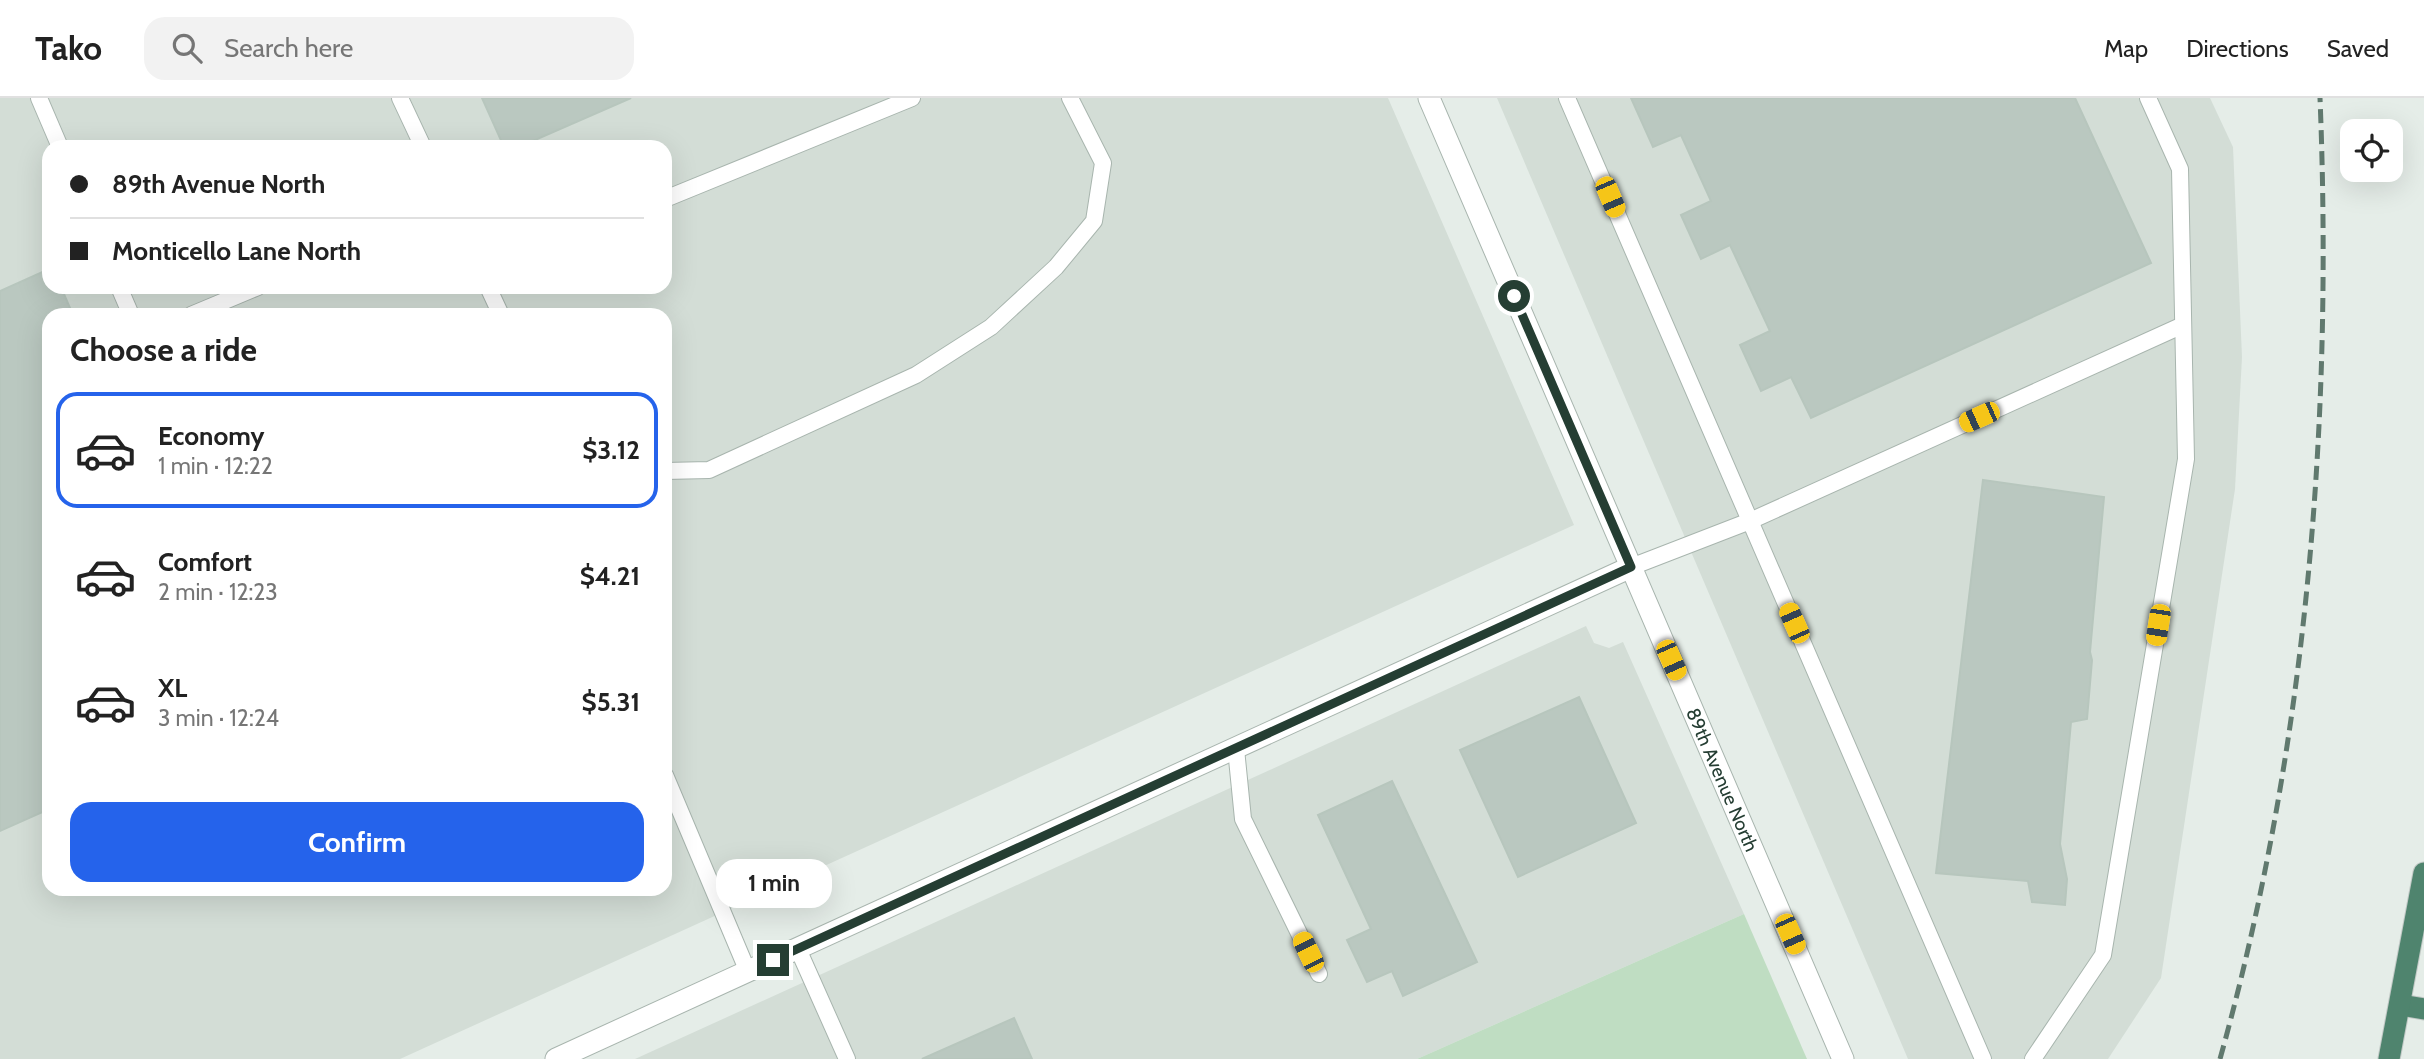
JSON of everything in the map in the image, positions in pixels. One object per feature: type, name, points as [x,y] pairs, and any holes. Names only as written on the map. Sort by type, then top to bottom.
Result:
[{"type":"highway","points":[[2389,1059],[2424,873]]},
{"type":"highway","points":[[2401,1005],[2424,1009]]},
{"type":"street","name":"89th Avenue North","points":[[1429,98],[1843,1059]]},
{"type":"street","points":[[556,1059],[1631,567]]},
{"type":"lane","points":[[39,98],[57,140]]},
{"type":"lane","points":[[400,98],[420,140]]},
{"type":"lane","points":[[672,196],[912,98]]},
{"type":"lane","points":[[672,471],[709,470],[916,375],[991,327],[1056,267],[1094,221],[1103,163],[1070,98]]},
{"type":"lane","points":[[1567,98],[1983,1059]]},
{"type":"lane","points":[[2033,1059],[2103,955],[2186,459],[2180,169],[2148,98]]},
{"type":"lane","points":[[208,308],[241,294]]},
{"type":"lane","points":[[1631,567],[1750,521],[2183,325]]},
{"type":"lane","points":[[1236,750],[1243,818],[1319,974]]},
{"type":"lane","points":[[672,792],[748,972]]},
{"type":"lane","points":[[798,949],[847,1059]]},
{"type":"shaded area","points":[[0,98],[1388,98],[1574,525],[400,1059],[0,1059]]},
{"type":"shaded area","points":[[1497,98],[2210,98],[2233,147],[2242,357],[2235,489],[2161,978],[2108,1059],[1908,1059]]},
{"type":"shaded area","points":[[1586,626],[1594,643],[1609,648],[1623,642],[1744,914],[1417,1059],[635,1059]]},
{"type":"green space","points":[[1744,914],[1807,1059],[1417,1059]]},
{"type":"building","points":[[482,98],[631,98],[535,140],[501,140]]},
{"type":"building","points":[[1631,98],[2075,98],[2151,263],[1811,418],[1791,377],[1761,391],[1740,345],[1770,331],[1730,245],[1701,259],[1681,215],[1711,201],[1681,135],[1653,147]]},
{"type":"building","points":[[42,272],[42,294],[64,294],[70,308],[42,308],[42,812],[0,831],[0,291]]},
{"type":"building","points":[[1983,480],[2104,497],[2090,652],[2092,660],[2087,719],[2071,722],[2060,844],[2067,879],[2065,905],[2032,902],[2028,881],[1936,873]]},
{"type":"building","points":[[1579,697],[1636,823],[1518,877],[1460,750]]},
{"type":"building","points":[[1392,781],[1477,962],[1403,996],[1392,971],[1367,982],[1347,940],[1371,929],[1318,815]]},
{"type":"building","points":[[1014,1018],[1032,1059],[922,1059]]},
{"type":"railway","points":[[2220,1059],[2250,941],[2274,823],[2308,583],[2322,341],[2320,98]]},
{"type":"route","points":[[773,960],[1631,567],[1514,296]]}]
